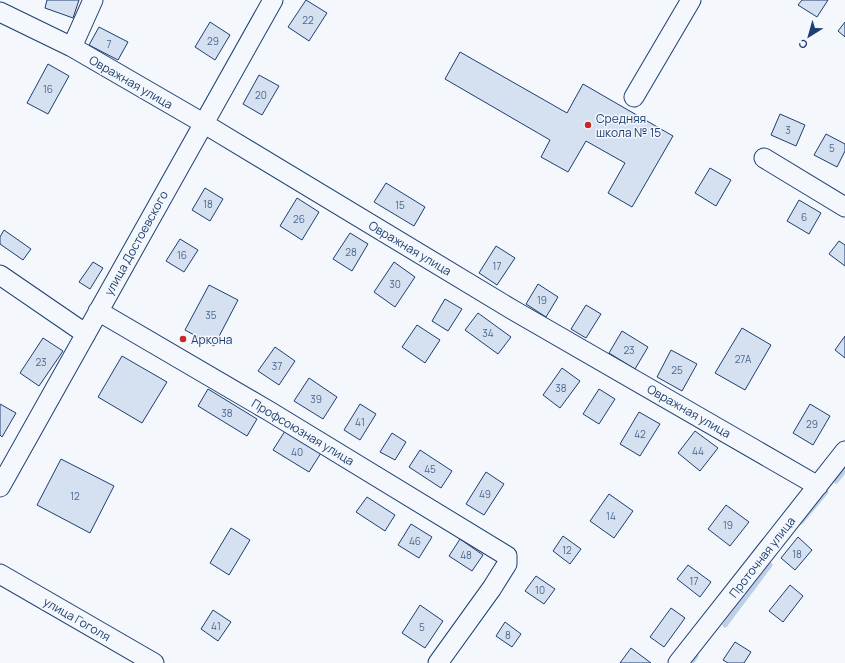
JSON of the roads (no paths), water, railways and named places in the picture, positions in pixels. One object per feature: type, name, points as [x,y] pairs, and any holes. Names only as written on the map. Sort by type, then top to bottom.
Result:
[{"type":"street","points":[[72,47],[93,0]]},
{"type":"street","name":"улица Достоевского","points":[[0,487],[273,0]]},
{"type":"street","points":[[634,97],[691,0]]},
{"type":"street","name":"Овражная улица","points":[[0,12],[72,47],[203,123],[513,310],[818,486]]},
{"type":"street","points":[[764,158],[845,207]]},
{"type":"street","points":[[0,275],[86,334]]},
{"type":"street","name":"Профсоюзная улица","points":[[98,311],[269,411],[507,556],[507,564],[492,588],[438,663]]},
{"type":"street","name":"Проточная улица","points":[[678,663],[845,451]]},
{"type":"street","name":"улица Гоголя","points":[[0,574],[154,663]]},
{"type":"waterway","points":[[836,481],[845,470]]},
{"type":"waterway","points":[[801,522],[826,492]]},
{"type":"waterway","points":[[725,625],[770,565]]},
{"type":"waterway","points":[[691,663],[696,656]]},
{"type":"place","name":"Средняя школа № 15","points":[[588,125]]},
{"type":"place","name":"Аркона","points":[[183,339]]}]
